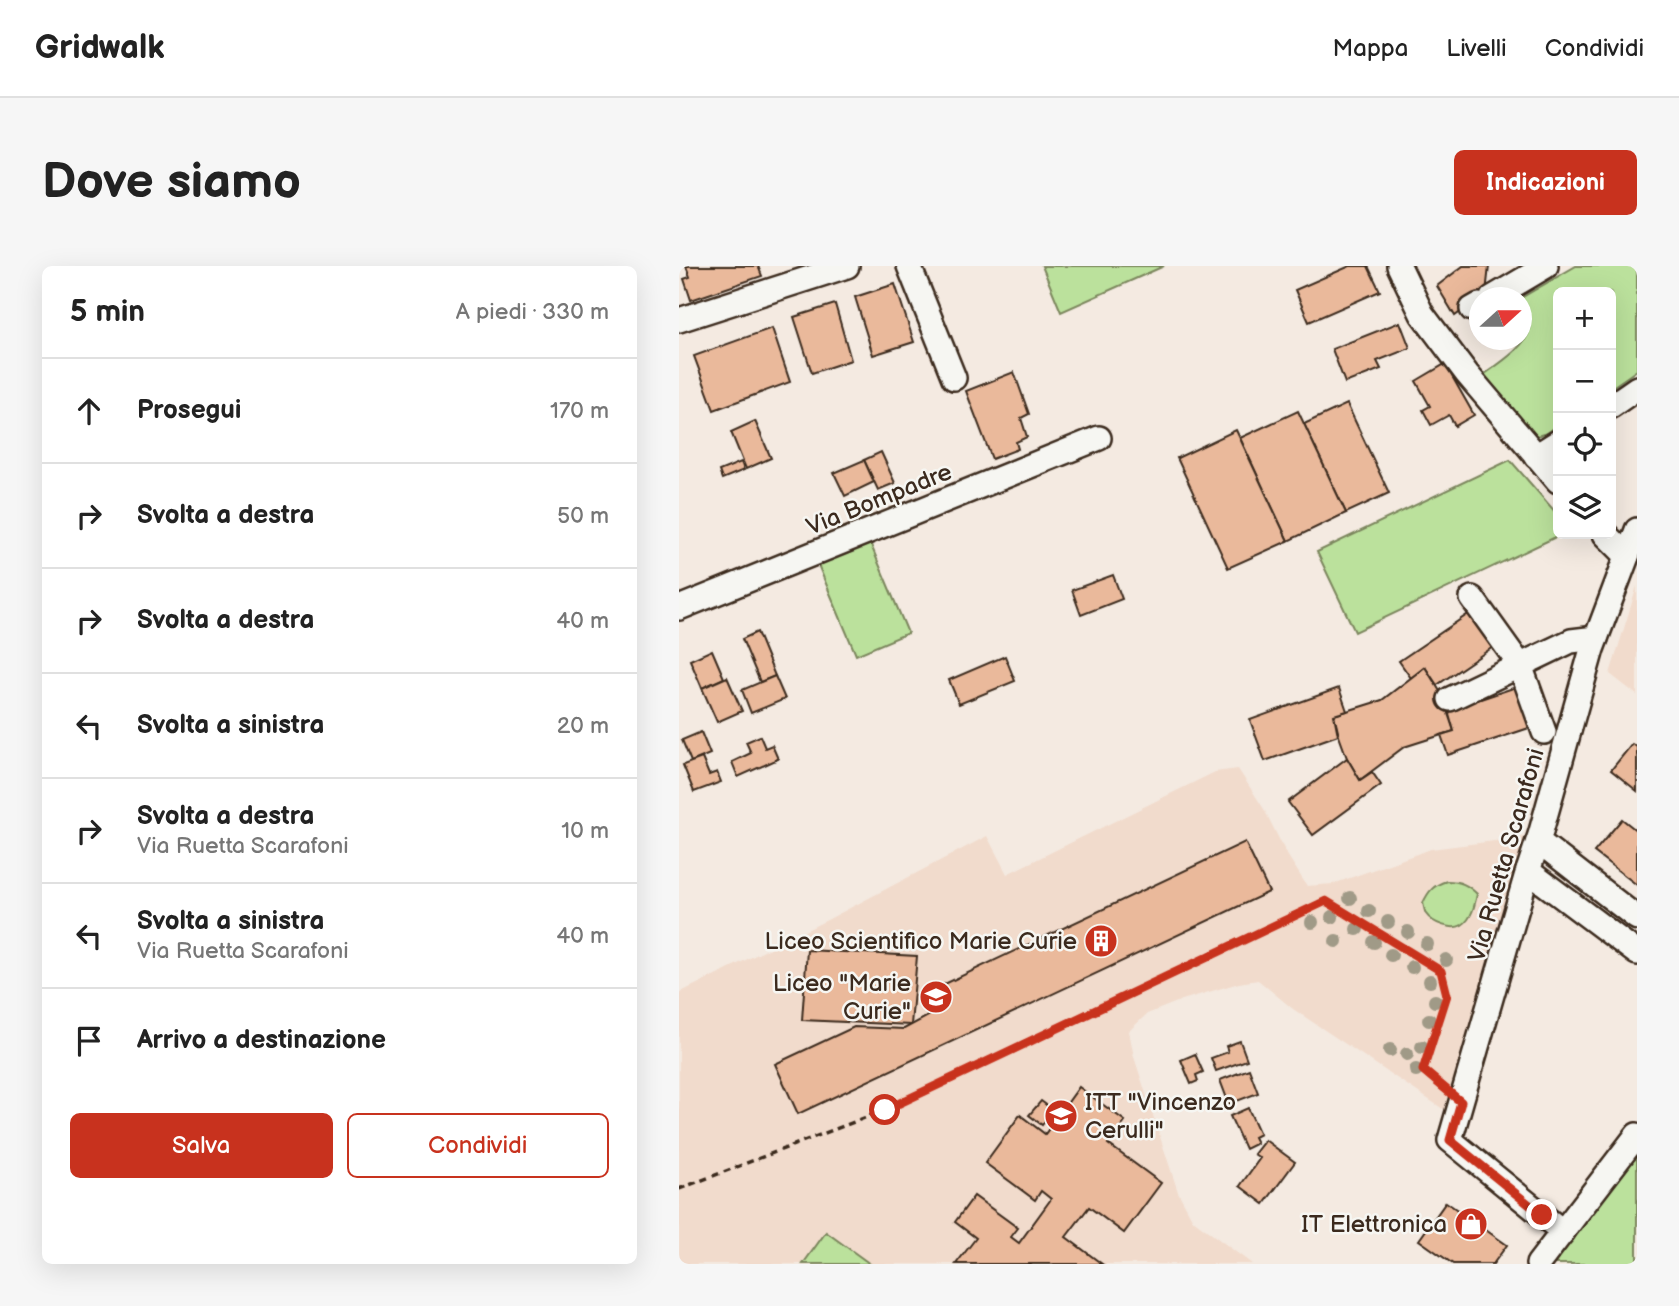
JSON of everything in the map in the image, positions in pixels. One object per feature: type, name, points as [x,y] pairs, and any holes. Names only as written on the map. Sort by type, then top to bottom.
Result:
[{"type":"street","points":[[679,320],[847,266]]},
{"type":"street","points":[[909,266],[954,378]]},
{"type":"street","points":[[1398,266],[1422,314],[1467,374],[1554,476]]},
{"type":"street","points":[[1511,287],[1546,266]]},
{"type":"street","points":[[1616,403],[1637,388]]},
{"type":"street","name":"Via Bompadre","points":[[679,608],[1099,438]]},
{"type":"street","points":[[1536,456],[1553,445]]},
{"type":"street","name":"Via Ruetta Scarafoni","points":[[1563,1232],[1450,1140],[1596,638],[1637,530]]},
{"type":"street","points":[[1610,539],[1627,556]]},
{"type":"street","points":[[1472,598],[1520,665],[1543,732]]},
{"type":"street","points":[[1450,699],[1571,641],[1596,638]]},
{"type":"street","points":[[1538,841],[1637,918]]},
{"type":"street","points":[[1528,871],[1637,953]]},
{"type":"street","points":[[1562,897],[1557,882],[1560,876],[1566,872],[1579,874]]},
{"type":"street","points":[[1538,1264],[1637,1135]]},
{"type":"path","points":[[679,1189],[885,1110],[1326,901],[1441,971],[1447,995],[1423,1070],[1461,1102]]},
{"type":"shaded area","points":[[1637,586],[1637,695],[1610,674]]},
{"type":"shaded area","name":"Liceo \"Marie Curie\"","points":[[1238,769],[1307,886],[1333,884],[1431,849],[1526,837],[1449,1113],[1293,1009],[1258,980],[1239,983],[1147,1014],[1129,1031],[1134,1057],[1178,1192],[1193,1220],[1252,1264],[679,1264],[679,993],[829,919],[987,836],[1007,874],[1215,772]]},
{"type":"green space","points":[[1042,266],[1164,266],[1061,312]]},
{"type":"green space","points":[[1576,266],[1637,266],[1637,370],[1616,385],[1616,287],[1553,287],[1553,429],[1530,438],[1478,379],[1516,350],[1532,350],[1532,292]]},
{"type":"green space","points":[[1510,460],[1553,509],[1553,538],[1355,632],[1317,552]]},
{"type":"green space","points":[[868,538],[908,633],[856,655],[816,560]]},
{"type":"green space","points":[[1447,881],[1463,884],[1477,894],[1471,915],[1458,927],[1437,923],[1424,910],[1423,903],[1430,891]]},
{"type":"green space","points":[[1637,1146],[1637,1264],[1552,1264]]},
{"type":"green space","points":[[826,1232],[870,1264],[803,1264]]},
{"type":"building","points":[[686,266],[758,266],[762,276],[691,300],[684,279],[690,277]]},
{"type":"building","points":[[1350,266],[1368,266],[1380,291],[1309,322],[1295,290]]},
{"type":"building","points":[[1463,266],[1489,266],[1487,287],[1469,287],[1469,306],[1455,316],[1437,286]]},
{"type":"building","points":[[895,284],[914,342],[873,355],[855,297]]},
{"type":"building","points":[[835,304],[851,360],[812,373],[794,317]]},
{"type":"building","points":[[1400,322],[1410,348],[1377,361],[1381,369],[1345,383],[1332,349]]},
{"type":"building","points":[[772,328],[790,382],[714,410],[694,356]]},
{"type":"building","points":[[1445,364],[1474,415],[1455,426],[1449,415],[1431,425],[1423,410],[1430,406],[1416,381]]},
{"type":"building","points":[[1014,372],[1029,414],[1021,418],[1027,437],[1016,442],[1018,449],[992,459],[966,391]]},
{"type":"building","points":[[1347,404],[1389,493],[1346,513],[1304,424]]},
{"type":"building","points":[[1298,411],[1346,513],[1288,541],[1240,438]]},
{"type":"building","points":[[755,421],[771,458],[746,469],[731,432]]},
{"type":"building","points":[[1236,430],[1288,541],[1228,568],[1177,458]]},
{"type":"building","points":[[881,452],[895,483],[878,490],[864,460]]},
{"type":"building","points":[[864,460],[874,482],[845,496],[834,473]]},
{"type":"building","points":[[741,462],[744,470],[722,479],[719,471]]},
{"type":"building","points":[[1113,575],[1122,599],[1081,615],[1072,590]]},
{"type":"building","points":[[1473,611],[1496,645],[1437,685],[1425,667],[1411,678],[1399,661]]},
{"type":"building","points":[[757,632],[775,676],[760,682],[742,639]]},
{"type":"building","points":[[712,650],[724,678],[702,688],[690,660]]},
{"type":"building","points":[[1005,656],[1015,681],[959,704],[949,680]]},
{"type":"building","points":[[1425,667],[1441,693],[1454,731],[1404,747],[1360,780],[1347,758],[1334,715],[1382,700]]},
{"type":"building","points":[[775,676],[785,699],[751,713],[742,690]]},
{"type":"building","points":[[727,677],[742,711],[717,722],[702,688]]},
{"type":"building","points":[[1519,686],[1532,727],[1448,755],[1441,735],[1454,731],[1448,710]]},
{"type":"building","points":[[1339,688],[1347,711],[1334,715],[1338,735],[1265,761],[1250,720]]},
{"type":"building","points":[[701,732],[710,754],[691,762],[682,740]]},
{"type":"building","points":[[760,736],[765,748],[772,745],[778,759],[738,777],[732,762],[751,753],[746,742]]},
{"type":"building","points":[[1632,744],[1637,747],[1637,791],[1611,770]]},
{"type":"building","points":[[702,758],[709,775],[717,772],[721,782],[694,792],[683,765]]},
{"type":"building","points":[[1347,758],[1360,780],[1372,772],[1381,785],[1313,835],[1288,802]]},
{"type":"building","points":[[1622,819],[1637,831],[1637,885],[1594,852]]},
{"type":"building","name":"Liceo Scientifico Marie Curie","points":[[1245,842],[1269,892],[798,1114],[775,1064],[854,1027],[904,1029],[943,1008],[934,989]]},
{"type":"building","points":[[807,950],[917,956],[911,1025],[802,1020]]},
{"type":"building","points":[[1240,1041],[1247,1060],[1216,1071],[1211,1058],[1228,1052],[1226,1046]]},
{"type":"building","points":[[1195,1054],[1203,1072],[1196,1075],[1198,1081],[1191,1084],[1181,1060]]},
{"type":"building","points":[[1249,1069],[1258,1093],[1229,1104],[1220,1080]]},
{"type":"building","points":[[1079,1087],[1125,1121],[1108,1144],[1161,1183],[1124,1233],[1089,1207],[1066,1237],[1102,1264],[956,1264],[976,1238],[955,1222],[974,1196],[1018,1228],[1011,1237],[1019,1243],[1051,1199],[1041,1191],[1035,1200],[985,1163],[1020,1115],[1045,1134]]},
{"type":"building","points":[[1041,1101],[1053,1110],[1042,1125],[1029,1115]]},
{"type":"building","points":[[1248,1108],[1260,1134],[1254,1137],[1257,1143],[1245,1149],[1230,1116]]},
{"type":"building","points":[[1265,1140],[1295,1162],[1264,1204],[1240,1186],[1260,1158],[1254,1154]]},
{"type":"building","points":[[1446,1202],[1507,1245],[1493,1264],[1453,1264],[1419,1240]]},
{"type":"place","name":"Liceo Scientifico Marie Curie","points":[[1101,941]]},
{"type":"place","name":"Liceo \"Marie Curie\"","points":[[936,997]]},
{"type":"place","name":"ITT \"Vincenzo Cerulli\"","points":[[1061,1116]]},
{"type":"place","name":"IT Elettronica","points":[[1471,1224]]},
{"type":"route","points":[[885,1110],[1326,901],[1441,971],[1447,995],[1423,1070],[1461,1102],[1450,1140],[1542,1215]]}]
